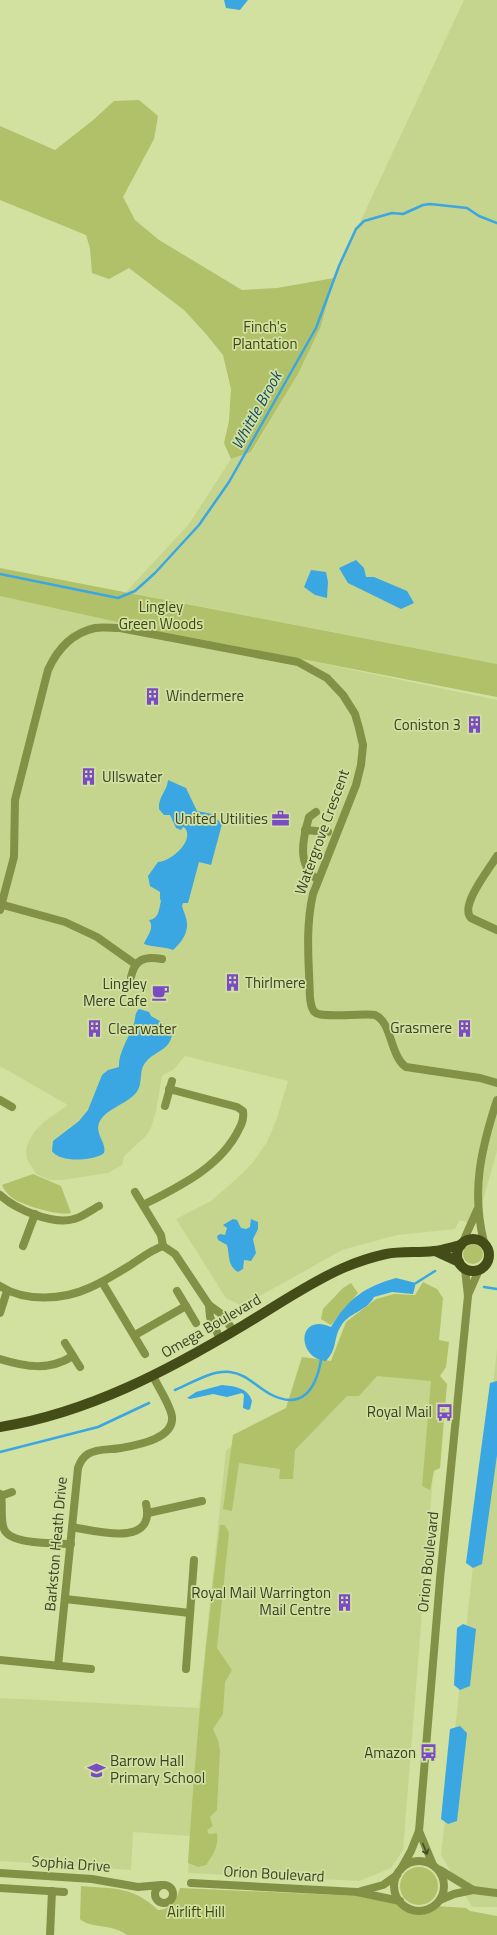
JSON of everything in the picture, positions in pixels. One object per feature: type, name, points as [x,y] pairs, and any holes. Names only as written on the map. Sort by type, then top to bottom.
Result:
[{"type":"main road","points":[[497,1250],[473,1238],[462,1243],[457,1253],[462,1266],[470,1271],[483,1267],[497,1260]]},
{"type":"main road","name":"Omega Boulevard","points":[[0,1427],[65,1411],[153,1376],[234,1331],[320,1280],[358,1262],[386,1254],[414,1251],[435,1251],[462,1243]]},
{"type":"main road","points":[[483,1267],[490,1254],[485,1243]]},
{"type":"main road","name":"Omega Boulevard","points":[[435,1251],[462,1266]]},
{"type":"street","name":"Watergrove Crescent","points":[[0,906],[14,857],[15,800],[48,670],[56,655],[65,644],[76,636],[95,628],[120,628],[289,660],[312,668],[335,685],[343,695],[355,714],[363,746],[358,780],[313,894],[309,918],[311,1006],[314,1012],[320,1014],[370,1014],[378,1016],[383,1022],[398,1059],[406,1067],[480,1078],[497,1083]]},
{"type":"street","points":[[316,812],[309,817],[302,843],[303,855],[312,874],[318,880]]},
{"type":"street","points":[[306,830],[328,832]]},
{"type":"street","points":[[497,856],[473,895],[468,909],[468,915],[497,930]]},
{"type":"street","points":[[0,906],[71,925],[97,937],[135,964]]},
{"type":"street","points":[[130,977],[135,964],[147,958],[162,959]]},
{"type":"street","points":[[165,1106],[172,1081]]},
{"type":"street","points":[[143,1205],[191,1179],[215,1160],[224,1152],[236,1135],[243,1117],[243,1111],[237,1107],[169,1089]]},
{"type":"street","points":[[0,1100],[12,1107]]},
{"type":"street","points":[[462,1243],[477,1209],[483,1147],[497,1100]]},
{"type":"street","points":[[135,1192],[161,1235],[164,1246],[175,1254],[209,1305],[220,1313],[234,1331]]},
{"type":"street","points":[[0,1195],[17,1208],[55,1220],[65,1221],[80,1217],[99,1206]]},
{"type":"street","points":[[477,1209],[485,1243]]},
{"type":"street","points":[[23,1246],[34,1214]]},
{"type":"street","points":[[0,1312],[4,1288],[29,1296],[50,1297],[74,1294],[102,1282],[164,1246]]},
{"type":"street","name":"Orion Boulevard","points":[[356,1892],[382,1886],[399,1872],[411,1851],[418,1831],[468,1296],[462,1266]]},
{"type":"street","name":"Orion Boulevard","points":[[468,1296],[483,1267]]},
{"type":"street","points":[[102,1282],[145,1354]]},
{"type":"street","points":[[177,1291],[196,1323]]},
{"type":"street","points":[[209,1305],[210,1317],[220,1339]]},
{"type":"street","points":[[135,1335],[186,1306]]},
{"type":"street","points":[[65,1343],[80,1367]]},
{"type":"street","points":[[0,1359],[27,1365],[50,1366],[64,1362],[73,1356]]},
{"type":"street","name":"Barkston Heath Drive","points":[[58,1666],[77,1472],[84,1456],[96,1451],[121,1448],[159,1437],[166,1432],[172,1419],[170,1411],[153,1376]]},
{"type":"street","points":[[12,1492],[1,1495],[3,1525],[9,1536],[21,1540],[71,1544]]},
{"type":"street","points":[[72,1528],[129,1533],[143,1526],[147,1508],[202,1501]]},
{"type":"street","points":[[186,1669],[194,1560]]},
{"type":"street","points":[[65,1600],[190,1613]]},
{"type":"street","points":[[0,1660],[91,1669]]},
{"type":"street","name":"Orion Boulevard","points":[[418,1831],[435,1867]]},
{"type":"street","points":[[473,1890],[454,1894],[440,1900],[428,1909],[420,1910],[413,1910],[400,1901],[395,1891],[399,1872],[413,1862],[427,1862],[456,1882],[473,1890],[497,1893]]},
{"type":"street","points":[[435,1867],[443,1880],[444,1887],[440,1900]]},
{"type":"street","name":"Sophia Drive","points":[[0,1873],[92,1879],[138,1887],[161,1885]]},
{"type":"street","name":"Orion Boulevard","points":[[191,1883],[356,1892],[400,1901]]},
{"type":"street","points":[[161,1885],[167,1885],[172,1890],[172,1899],[164,1904],[156,1900],[155,1891],[161,1885]]},
{"type":"street","name":"Sophia Drive","points":[[138,1887],[156,1900]]},
{"type":"street","points":[[0,1888],[64,1892]]},
{"type":"street","points":[[50,1935],[52,1891]]},
{"type":"shaded area","points":[[464,0],[497,0],[497,664],[126,592],[189,524],[231,459],[252,452],[298,374],[321,326],[334,278]]},
{"type":"shaded area","points":[[0,596],[497,700],[497,1151],[482,1204],[484,1225],[471,1224],[460,1220],[455,1229],[397,1235],[342,1250],[242,1306],[226,1298],[176,1219],[211,1201],[242,1174],[254,1161],[267,1142],[276,1121],[288,1081],[185,1056],[174,1069],[162,1076],[156,1111],[151,1128],[145,1137],[124,1156],[122,1165],[108,1173],[62,1180],[49,1180],[36,1174],[27,1159],[26,1149],[29,1141],[34,1132],[45,1121],[68,1105],[0,1066]]},
{"type":"shaded area","points":[[497,1349],[497,1907],[472,1907],[441,1855]]},
{"type":"shaded area","points":[[365,1366],[438,1372],[440,1388],[403,1850],[391,1868],[359,1881],[188,1873],[190,1836],[133,1832],[131,1870],[0,1861],[0,1698],[199,1708],[226,1450]]},
{"type":"green space","name":"Finch's Plantation","points":[[139,100],[158,116],[154,139],[123,197],[135,220],[159,240],[242,290],[277,288],[334,278],[321,326],[298,374],[251,452],[231,459],[224,443],[229,421],[231,389],[223,355],[206,334],[184,310],[129,268],[109,279],[92,273],[90,248],[86,235],[0,200],[0,126],[55,150],[92,121],[114,101]]},
{"type":"green space","name":"Lingley Green Woods","points":[[0,568],[497,664],[497,697],[158,631],[0,596]]},
{"type":"green space","points":[[33,1174],[61,1186],[71,1213],[66,1214],[51,1212],[26,1205],[10,1196],[2,1185]]},
{"type":"green space","points":[[473,1244],[480,1247],[483,1254],[480,1261],[473,1264],[466,1261],[463,1254],[466,1247]]},
{"type":"green space","points":[[423,1282],[437,1289],[443,1298],[439,1340],[449,1342],[446,1367],[440,1376],[447,1384],[440,1468],[434,1471],[430,1490],[422,1486],[431,1381],[377,1376],[359,1396],[347,1396],[295,1450],[293,1479],[279,1479],[280,1469],[239,1463],[232,1511],[223,1509],[233,1435],[286,1408],[302,1357],[331,1361],[346,1322],[376,1299],[394,1294],[415,1295]]},
{"type":"green space","points":[[351,1283],[358,1293],[331,1325],[321,1319],[323,1309],[343,1288]]},
{"type":"green space","points":[[220,1525],[225,1525],[229,1533],[217,1648],[232,1670],[225,1682],[223,1714],[213,1729],[218,1740],[220,1750],[217,1810],[210,1817],[213,1826],[207,1830],[209,1834],[217,1833],[217,1842],[213,1854],[206,1865],[198,1867],[188,1863],[201,1694]]},
{"type":"green space","points":[[415,1867],[423,1867],[433,1872],[437,1879],[437,1893],[433,1900],[423,1905],[415,1905],[405,1900],[403,1897],[400,1890],[400,1882],[405,1872],[408,1870]]},
{"type":"green space","name":"Airlift Hill","points":[[81,1886],[122,1890],[149,1902],[158,1910],[167,1908],[173,1903],[180,1888],[358,1896],[399,1904],[422,1911],[437,1906],[466,1908],[470,1911],[497,1916],[497,1935],[127,1935],[121,1931],[90,1924],[80,1919]]},
{"type":"water","points":[[224,0],[248,0],[240,10],[226,8]]},
{"type":"water","points":[[356,560],[364,568],[366,577],[374,577],[407,591],[414,603],[401,609],[348,583],[339,568]]},
{"type":"water","points":[[311,570],[326,572],[328,582],[327,598],[315,595],[304,587]]},
{"type":"water","points":[[168,780],[186,788],[197,811],[212,814],[222,824],[211,865],[199,862],[188,903],[183,903],[182,906],[187,923],[186,932],[182,940],[173,950],[144,944],[151,929],[151,923],[149,920],[157,916],[161,901],[160,892],[150,886],[148,876],[158,862],[169,859],[180,850],[187,839],[185,828],[183,827],[181,830],[176,828],[170,815],[164,815],[159,809],[160,801]]},
{"type":"water","points":[[139,1009],[149,1012],[151,1016],[163,1023],[172,1035],[168,1044],[145,1063],[142,1070],[139,1087],[135,1094],[106,1114],[99,1123],[98,1127],[104,1146],[104,1153],[93,1158],[77,1160],[62,1158],[56,1155],[52,1151],[53,1141],[79,1121],[88,1110],[102,1075],[108,1070],[119,1067],[120,1057],[134,1024],[136,1012]]},
{"type":"water","points":[[233,1219],[237,1220],[241,1228],[246,1229],[250,1227],[251,1219],[258,1222],[258,1229],[253,1239],[256,1253],[251,1261],[244,1260],[243,1269],[238,1272],[230,1263],[227,1245],[218,1240],[217,1236],[220,1234],[225,1235],[227,1228],[223,1225]]},
{"type":"water","points":[[396,1278],[416,1283],[413,1294],[392,1292],[374,1297],[367,1306],[344,1321],[337,1335],[332,1352],[326,1361],[316,1358],[309,1352],[305,1345],[304,1337],[307,1330],[312,1326],[320,1324],[331,1327],[337,1317],[358,1295],[366,1290]]},
{"type":"water","points":[[497,1381],[497,1455],[482,1564],[473,1568],[466,1563],[490,1383]]},
{"type":"water","points":[[222,1385],[239,1388],[247,1393],[252,1401],[250,1409],[248,1410],[243,1408],[244,1395],[242,1393],[227,1397],[213,1394],[190,1399],[187,1398],[196,1392]]},
{"type":"water","points":[[463,1624],[476,1629],[470,1686],[460,1690],[454,1685],[457,1628]]},
{"type":"water","points":[[460,1726],[467,1733],[457,1821],[448,1824],[441,1819],[450,1729]]},
{"type":"waterway","name":"Whittle Brook","points":[[0,574],[118,598],[135,591],[155,573],[199,525],[229,482],[316,328],[339,266],[356,229],[364,221],[392,213],[403,214],[423,205],[430,204],[467,208],[479,216],[497,223]]},
{"type":"waterway","points":[[416,1283],[435,1271]]},
{"type":"waterway","points":[[484,1287],[497,1289]]},
{"type":"waterway","points":[[175,1390],[209,1375],[230,1372],[241,1375],[270,1394],[281,1399],[291,1400],[306,1394],[311,1388],[319,1370],[321,1360]]},
{"type":"waterway","points":[[0,1452],[98,1427],[149,1403]]},
{"type":"place","name":"Windermere","points":[[153,696]]},
{"type":"place","name":"Coniston 3","points":[[474,725]]},
{"type":"place","name":"Ullswater","points":[[89,777]]},
{"type":"place","name":"United Utilities","points":[[281,819]]},
{"type":"place","name":"Thirlmere","points":[[232,983]]},
{"type":"place","name":"Lingley Mere Cafe","points":[[160,993]]},
{"type":"place","name":"Grasmere","points":[[465,1028]]},
{"type":"place","name":"Clearwater","points":[[95,1029]]},
{"type":"place","name":"Royal Mail","points":[[445,1412]]},
{"type":"place","name":"Royal Mail Warrington Mail Centre","points":[[344,1602]]},
{"type":"place","name":"Amazon","points":[[429,1753]]},
{"type":"place","name":"Barrow Hall Primary School","points":[[97,1770]]}]
